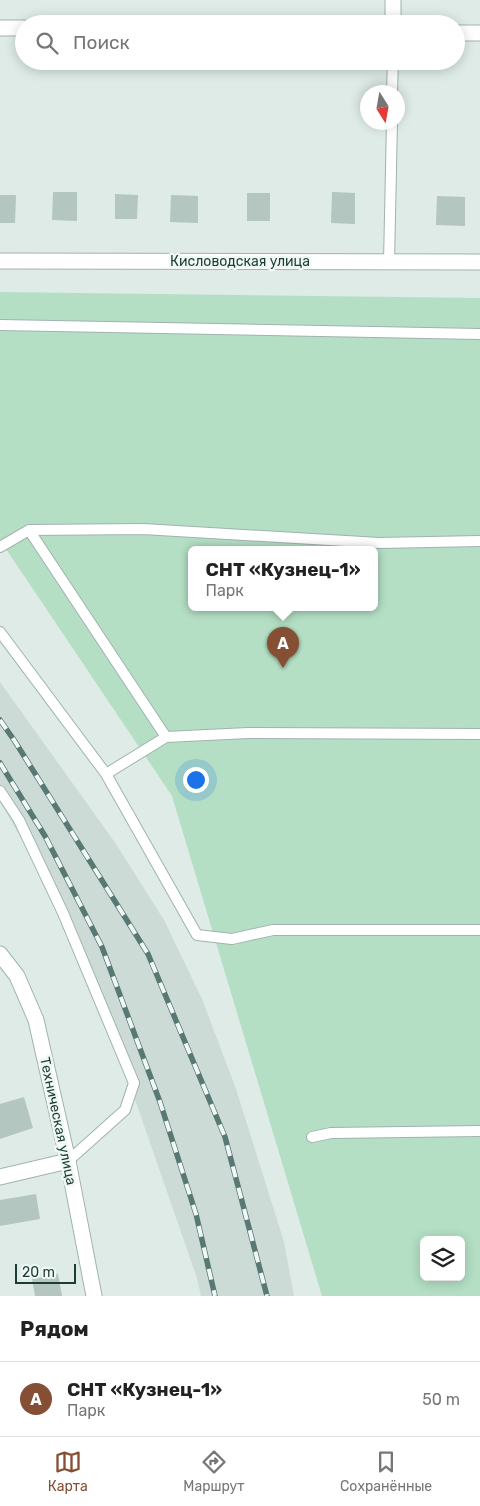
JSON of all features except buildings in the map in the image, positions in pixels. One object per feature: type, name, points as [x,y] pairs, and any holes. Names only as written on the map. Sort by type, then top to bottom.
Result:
[{"type":"street","points":[[393,0],[393,15]]},
{"type":"street","points":[[0,28],[15,28]]},
{"type":"street","points":[[465,33],[480,33]]},
{"type":"street","name":"Кисловодская улица","points":[[0,261],[480,262]]},
{"type":"street","name":"Техническая улица","points":[[0,954],[16,976],[36,1020],[68,1161],[94,1296]]},
{"type":"street","points":[[0,1176],[68,1161]]},
{"type":"lane","points":[[392,85],[393,70]]},
{"type":"lane","points":[[389,262],[392,130]]},
{"type":"lane","points":[[0,325],[480,334]]},
{"type":"lane","points":[[0,548],[29,530],[143,529],[379,543],[480,541]]},
{"type":"lane","points":[[29,530],[166,737]]},
{"type":"lane","points":[[0,632],[106,774],[197,935],[232,939],[272,930],[480,930]]},
{"type":"lane","points":[[106,774],[166,737],[248,733],[480,734]]},
{"type":"lane","points":[[0,791],[19,820],[63,913],[134,1083],[125,1110],[68,1161]]},
{"type":"lane","points":[[312,1137],[331,1133],[480,1131]]},
{"type":"shaded area","points":[[0,682],[116,844],[164,920],[202,999],[236,1089],[284,1242],[294,1296],[201,1296],[197,1278],[106,1016],[57,902],[0,801]]},
{"type":"green space","points":[[0,292],[480,298],[480,1296],[322,1296],[172,796],[0,540]]},
{"type":"railway","points":[[0,720],[148,954],[225,1137],[267,1296]]},
{"type":"railway","points":[[0,763],[45,836],[102,947],[160,1102],[196,1214],[215,1296]]},
{"type":"place","name":"СНТ «Кузнец-1»","points":[[283,668]]}]
